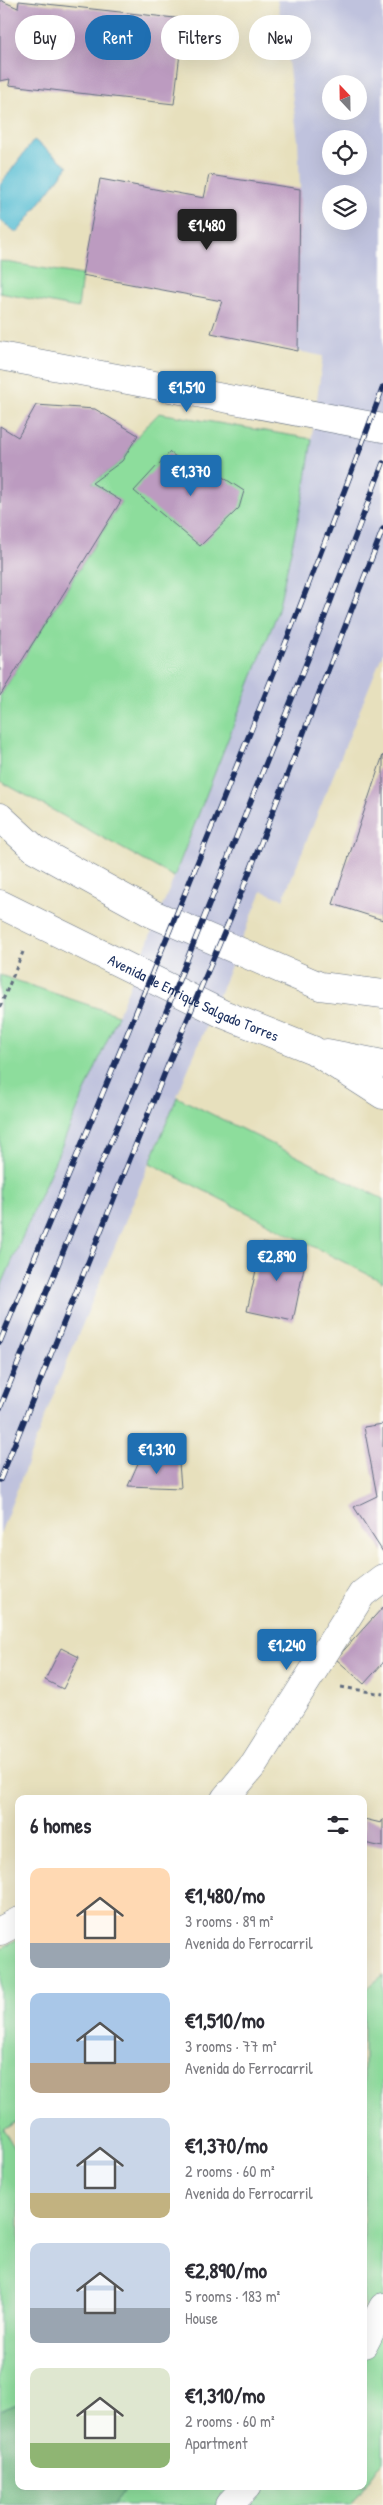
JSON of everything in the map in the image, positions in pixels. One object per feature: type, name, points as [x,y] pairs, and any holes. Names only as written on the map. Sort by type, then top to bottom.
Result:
[{"type":"main road","points":[[0,356],[383,428]]},
{"type":"main road","points":[[0,818],[34,849],[153,914],[320,986],[383,1010]]},
{"type":"main road","name":"Avenida de Enrique Salgado Torres","points":[[0,904],[223,1014],[313,1050],[383,1095]]},
{"type":"main road","points":[[320,986],[383,994]]},
{"type":"main road","points":[[313,1050],[383,1064]]},
{"type":"main road","points":[[228,1795],[254,1764],[362,1594],[383,1578]]},
{"type":"main road","points":[[0,1931],[15,1923]]},
{"type":"main road","points":[[367,2338],[383,2307]]},
{"type":"main road","points":[[229,2505],[243,2490]]},
{"type":"path","points":[[0,1008],[36,921]]},
{"type":"path","points":[[306,1680],[383,1694]]},
{"type":"shaded area","points":[[277,0],[383,0],[383,653],[283,899],[262,891],[52,1398],[0,1534],[0,1289],[105,1046],[182,858],[277,614],[304,492],[323,356],[298,351],[300,189],[298,141],[288,60],[311,60],[311,15],[280,15]]},
{"type":"green space","points":[[0,261],[82,275],[78,308],[0,293]]},
{"type":"green space","points":[[159,413],[312,439],[304,492],[277,614],[174,877],[0,781],[0,696],[121,502],[92,483],[122,461],[138,435]]},
{"type":"green space","points":[[0,975],[118,1015],[0,1289]]},
{"type":"green space","points":[[177,1097],[383,1199],[383,1282],[150,1163]]},
{"type":"green space","points":[[15,1940],[15,2122],[3,2130],[15,2148],[15,2405],[0,2411],[0,1949]]},
{"type":"green space","points":[[383,1975],[383,2461],[367,2483],[367,1988]]},
{"type":"green space","points":[[15,2405],[15,2490],[125,2490],[113,2505],[0,2505],[0,2411]]},
{"type":"green space","points":[[125,2490],[362,2490],[351,2505],[113,2505]]},
{"type":"water","points":[[34,140],[68,166],[17,233],[0,220],[0,185]]},
{"type":"building","points":[[0,0],[18,8],[19,1],[147,15],[85,15],[85,60],[151,60],[151,15],[161,16],[161,60],[179,60],[174,104],[9,85],[10,79],[0,81]]},
{"type":"building","points":[[209,175],[300,189],[298,351],[211,333],[222,301],[82,275],[100,179],[204,198]]},
{"type":"building","points":[[36,405],[95,409],[138,435],[122,461],[92,483],[121,501],[0,696],[0,426],[18,437]]},
{"type":"building","points":[[170,452],[192,471],[201,463],[244,491],[239,508],[200,546],[134,491]]},
{"type":"building","points":[[383,755],[383,920],[333,904]]},
{"type":"building","points":[[262,1243],[307,1253],[293,1321],[247,1311]]},
{"type":"building","points":[[383,1424],[383,1552],[354,1507],[377,1496],[364,1427]]},
{"type":"building","points":[[139,1461],[179,1463],[181,1488],[128,1486]]},
{"type":"building","points":[[383,1607],[383,1663],[364,1684],[336,1659]]},
{"type":"building","points":[[61,1648],[79,1657],[63,1689],[45,1680]]},
{"type":"building","points":[[383,1819],[383,1847],[367,1844],[367,1820],[381,1823]]},
{"type":"railway","points":[[0,1342],[244,747],[292,627],[383,387]]},
{"type":"railway","points":[[0,1408],[71,1232],[147,1059],[322,624],[383,463]]},
{"type":"railway","points":[[0,1480],[168,1065],[244,886],[383,529]]}]
